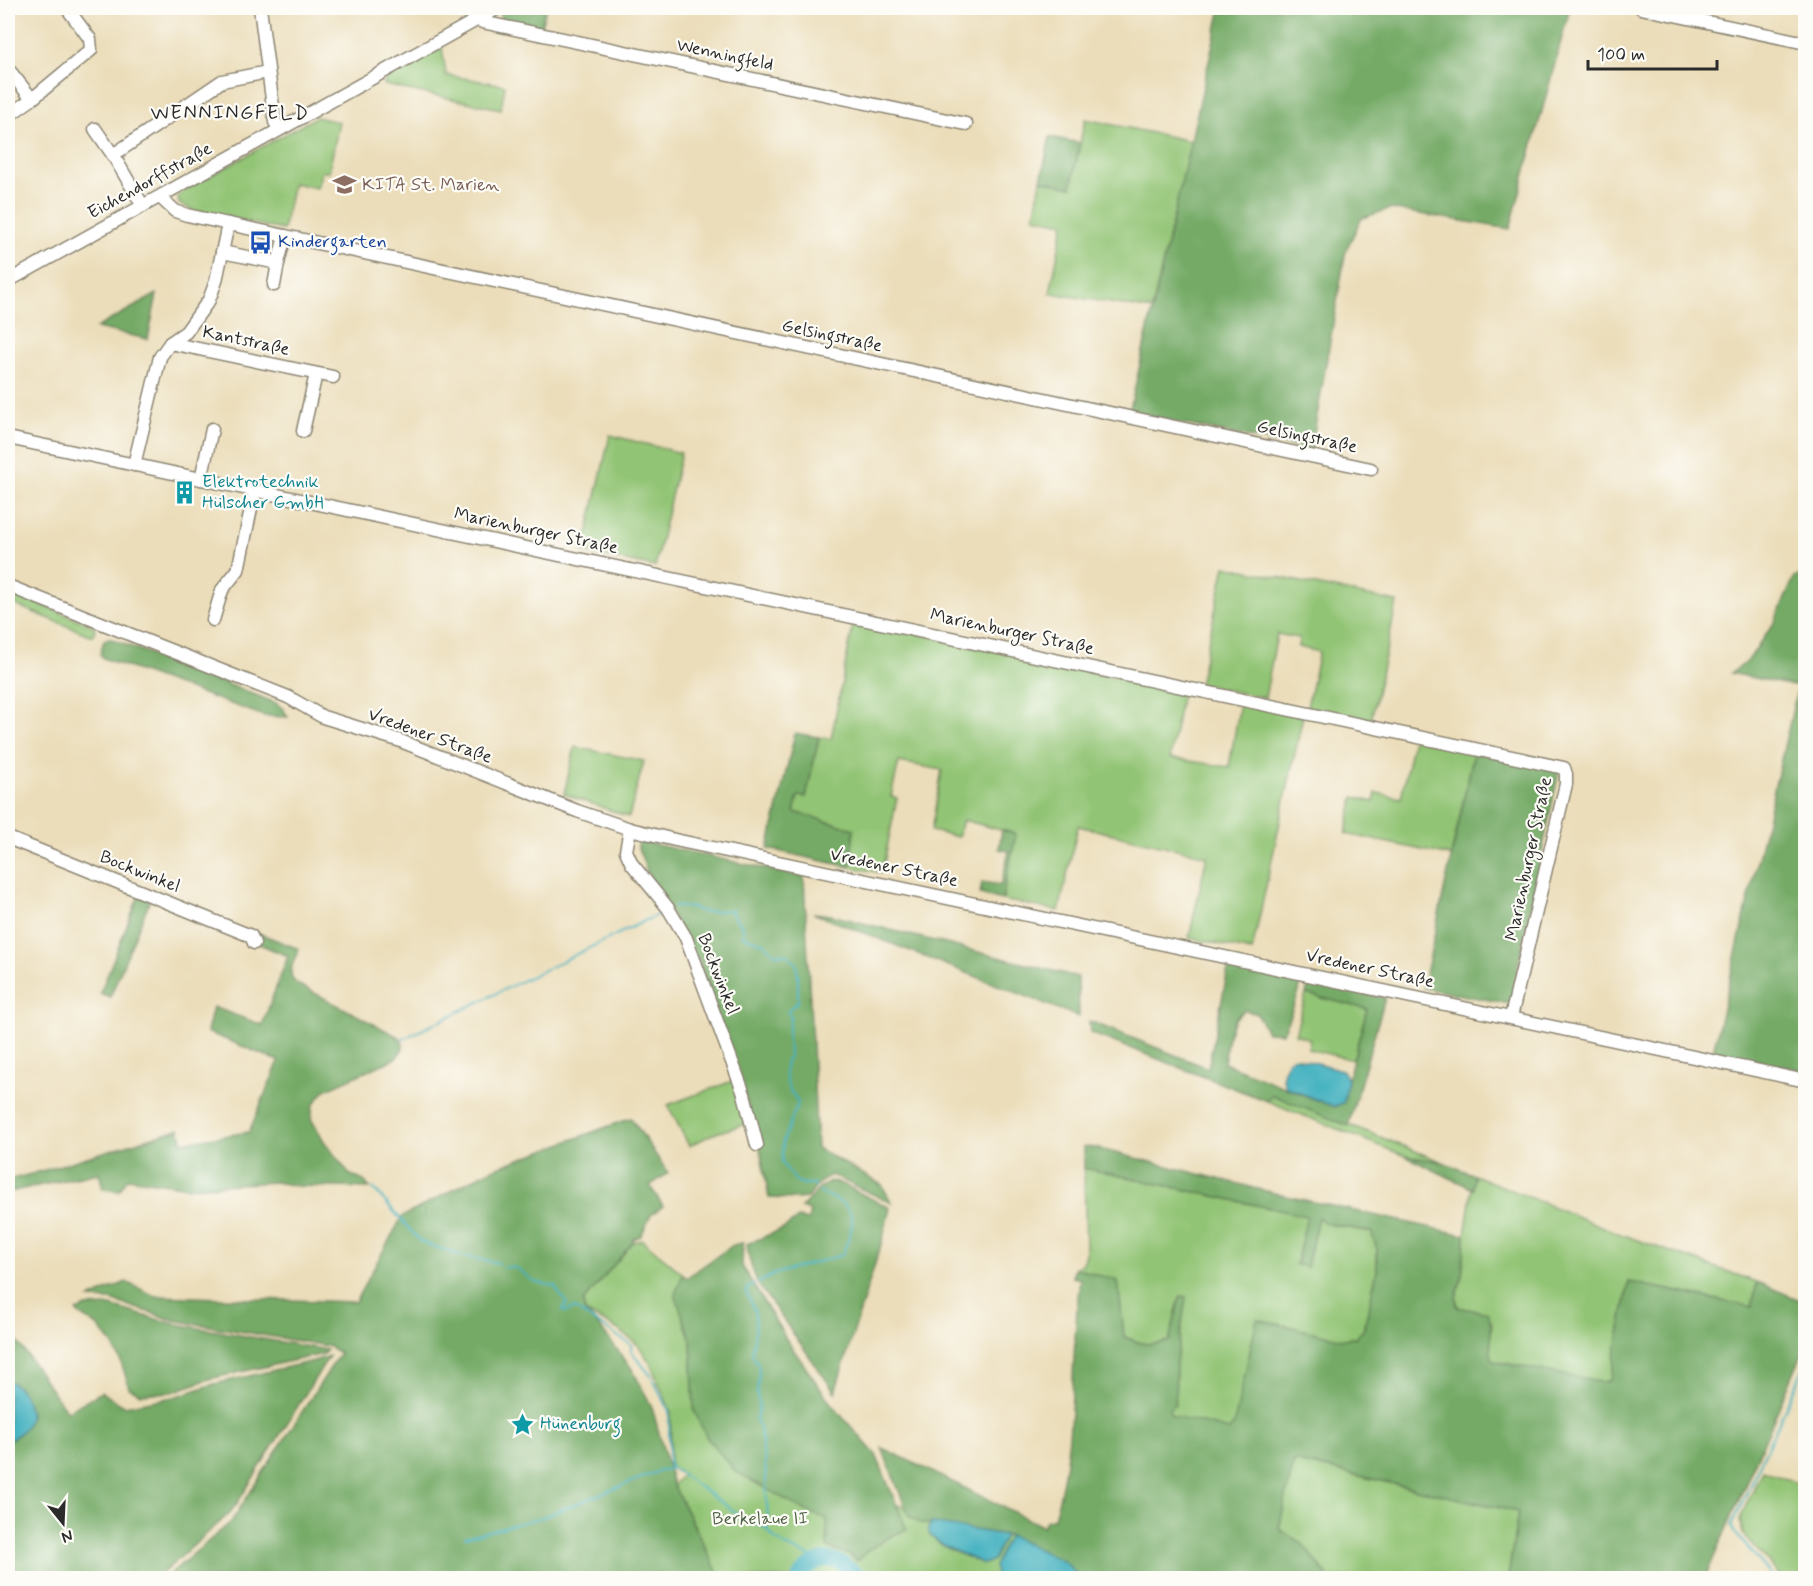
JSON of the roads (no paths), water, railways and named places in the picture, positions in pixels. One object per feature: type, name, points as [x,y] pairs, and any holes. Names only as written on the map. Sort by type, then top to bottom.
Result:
[{"type":"street","points":[[8,116],[91,50],[90,39],[67,8]]},
{"type":"street","points":[[260,8],[275,122],[279,129]]},
{"type":"street","name":"Eichendorffstraße","points":[[8,281],[483,13],[498,8]]},
{"type":"street","points":[[1641,8],[1806,43]]},
{"type":"street","name":"Wenningfeld","points":[[483,13],[482,22],[966,124]]},
{"type":"street","points":[[8,69],[32,99]]},
{"type":"street","points":[[113,154],[222,81],[268,72]]},
{"type":"street","points":[[95,129],[113,154],[143,206]]},
{"type":"street","name":"Gelsingstraße","points":[[160,197],[175,211],[228,224],[1371,469]]},
{"type":"street","points":[[134,465],[160,357],[170,343],[186,332],[209,300],[216,281],[228,224]]},
{"type":"street","points":[[274,285],[285,236]]},
{"type":"street","points":[[222,252],[278,263]]},
{"type":"street","name":"Kantstraße","points":[[170,343],[333,377]]},
{"type":"street","points":[[303,431],[316,374]]},
{"type":"street","points":[[201,479],[212,429]]},
{"type":"street","name":"Marienburger Straße","points":[[8,438],[1564,768],[1566,784],[1511,1017]]},
{"type":"street","points":[[213,620],[222,590],[238,570],[255,490]]},
{"type":"street","name":"Vredener Straße","points":[[8,586],[288,697],[323,717],[398,740],[577,812],[630,829],[1806,1081]]},
{"type":"street","name":"Bockwinkel","points":[[630,829],[626,851],[632,864],[668,908],[686,938],[744,1094],[757,1145]]},
{"type":"street","name":"Bockwinkel","points":[[8,838],[251,936],[254,944]]},
{"type":"water","points":[[1295,1057],[1342,1070],[1348,1079],[1344,1102],[1334,1107],[1286,1087],[1282,1077],[1288,1060]]},
{"type":"water","points":[[8,1381],[20,1389],[23,1394],[28,1405],[29,1418],[20,1433],[8,1441]]},
{"type":"water","points":[[931,1523],[1005,1535],[993,1560],[984,1564],[938,1542],[929,1533]]},
{"type":"water","points":[[1009,1535],[1065,1562],[1080,1578],[1000,1577],[996,1574],[994,1566]]},
{"type":"waterway","points":[[674,906],[693,908],[703,912],[732,910],[732,914],[743,927],[743,936],[764,943],[775,954],[787,954],[796,963],[798,1001],[788,1013],[791,1016],[788,1030],[789,1056],[785,1068],[788,1086],[798,1103],[783,1141],[782,1163],[796,1181],[816,1187]]},
{"type":"waterway","points":[[403,1039],[665,911]]},
{"type":"waterway","points":[[373,1188],[421,1242],[462,1256],[499,1263]]},
{"type":"waterway","points":[[758,1283],[775,1274],[842,1255],[851,1232],[852,1218],[845,1206],[819,1192]]},
{"type":"waterway","points":[[503,1268],[516,1268],[535,1281],[555,1286],[567,1302],[563,1310],[565,1312],[574,1308],[631,1345],[631,1351],[652,1377],[669,1411],[669,1466],[744,1518],[766,1528],[775,1539],[787,1547],[821,1561]]},
{"type":"waterway","points":[[754,1285],[746,1292],[755,1316],[752,1354],[759,1366],[757,1394],[759,1405],[756,1420],[765,1460],[768,1524],[766,1528]]},
{"type":"waterway","points":[[1774,1578],[1736,1534],[1732,1525],[1806,1363]]},
{"type":"waterway","points":[[465,1537],[543,1517],[671,1468]]},
{"type":"waterway","points":[[799,1578],[810,1566],[826,1560],[840,1562],[862,1578]]},
{"type":"waterway","points":[[22,1578],[30,1575],[45,1575]]},
{"type":"place","name":"KITA St. Marien","points":[[344,185]]},
{"type":"place","name":"Kindergarten","points":[[260,242]]},
{"type":"place","name":"Elektrotechnik Hülscher GmbH","points":[[184,492]]},
{"type":"place","name":"Hünenburg","points":[[522,1424]]},
{"type":"district","name":"WENNINGFELD","points":[[230,113]]},
{"type":"park label","name":"Berkelaue II","points":[[760,1519]]}]
